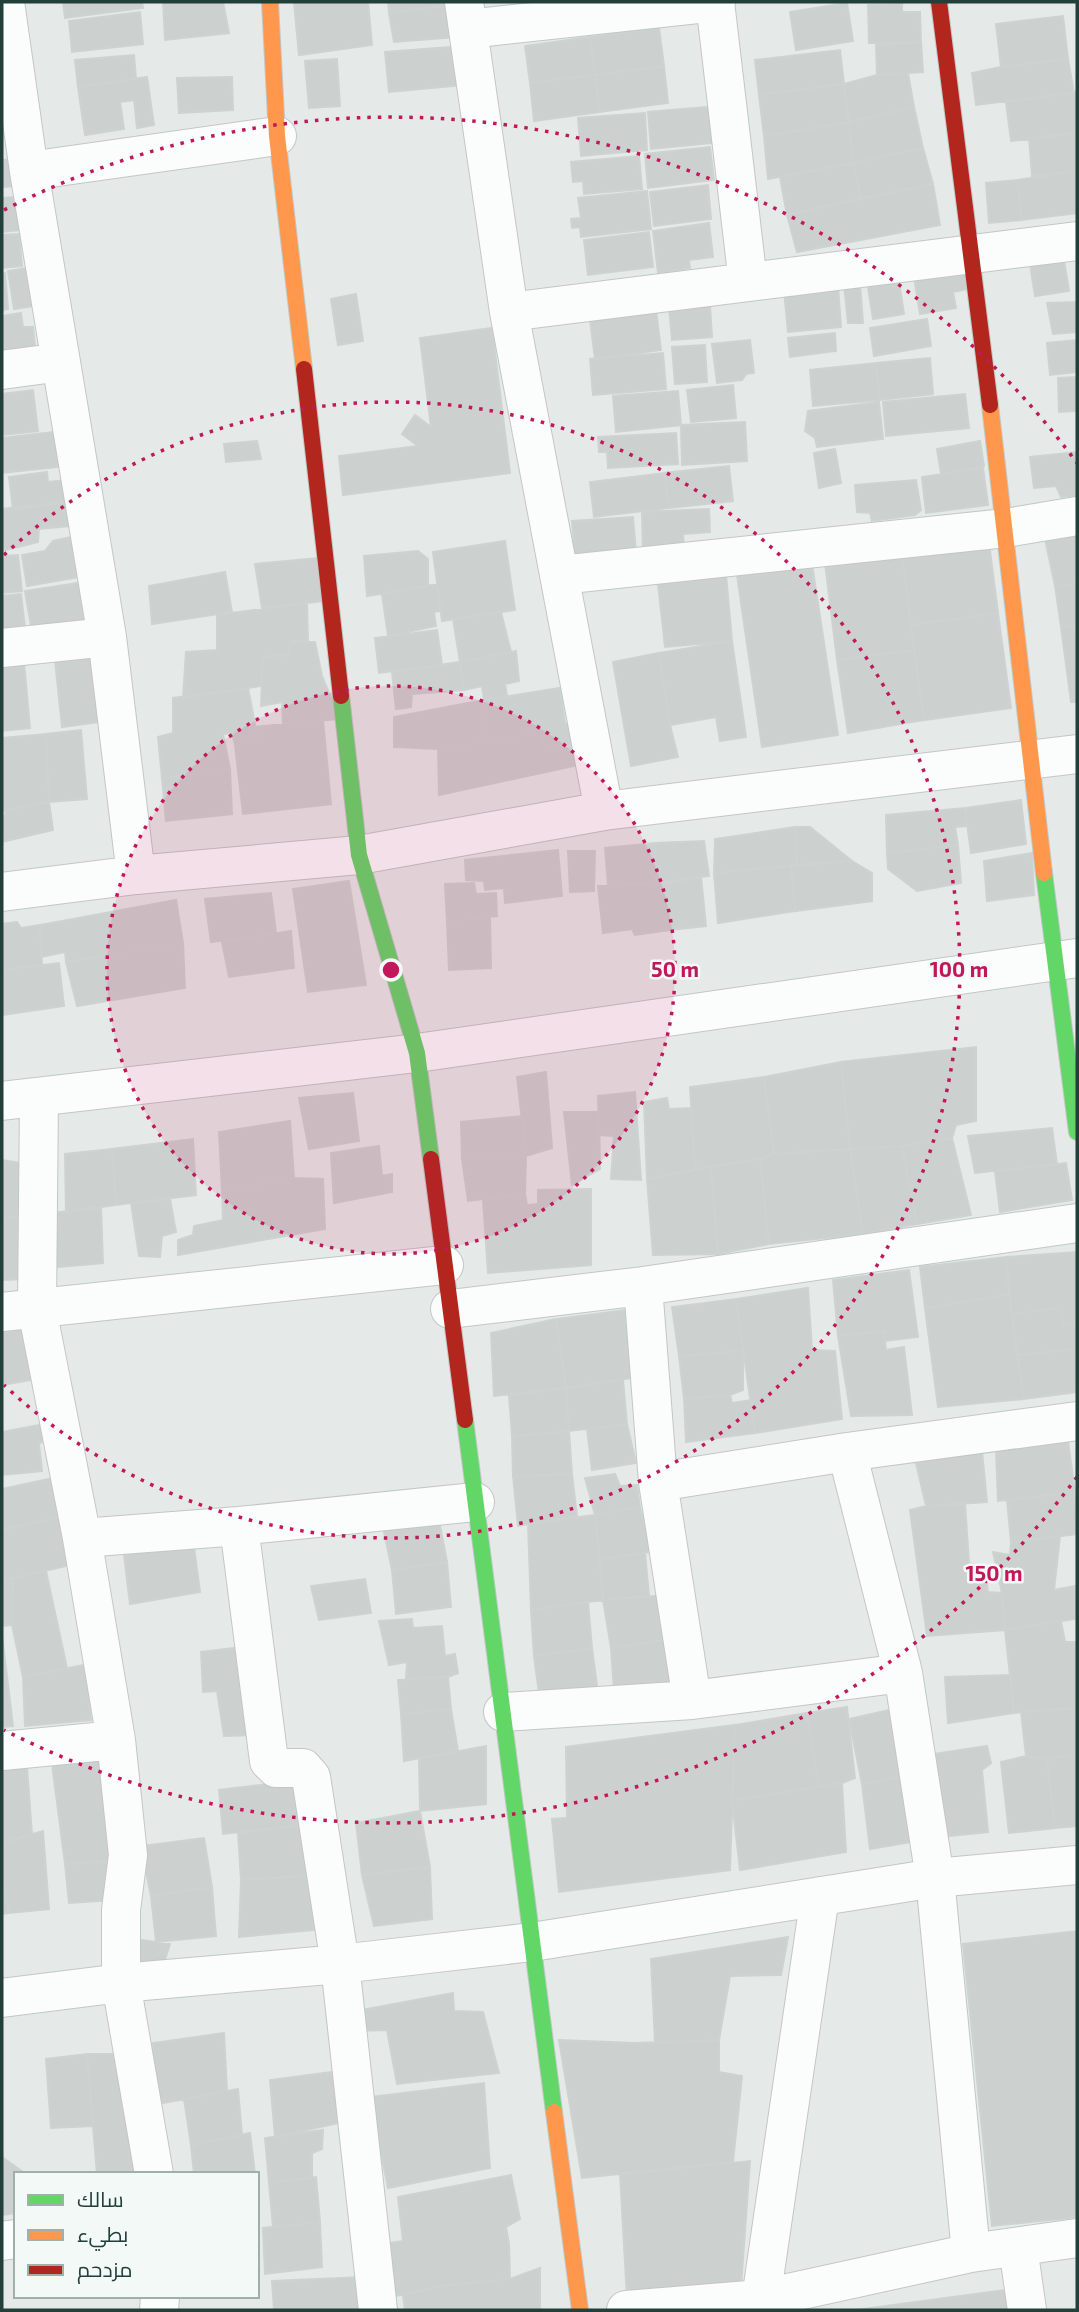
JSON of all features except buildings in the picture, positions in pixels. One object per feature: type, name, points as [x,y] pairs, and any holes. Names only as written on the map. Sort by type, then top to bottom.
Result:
[{"type":"street","points":[[5,2],[11,95],[29,171],[107,637],[136,875]]},
{"type":"street","points":[[270,2],[277,136],[359,855],[417,1053],[580,2310]]},
{"type":"street","points":[[604,811],[509,312],[466,15],[716,2],[748,282]]},
{"type":"street","points":[[939,2],[1006,528],[1030,761],[1067,959],[1077,1132]]},
{"type":"street","points":[[29,171],[277,136]]},
{"type":"street","points":[[509,312],[1077,241]]},
{"type":"street","points":[[2,370],[61,362]]},
{"type":"street","points":[[560,575],[1006,528],[1077,516]]},
{"type":"street","points":[[2,648],[107,637]]},
{"type":"street","points":[[2,892],[136,875],[359,855],[604,811],[1077,754]]},
{"type":"street","points":[[154,2172],[121,1983],[121,1910],[128,1855],[116,1740],[82,1538],[20,1311],[20,1099],[417,1053],[1067,959]]},
{"type":"street","points":[[450,1309],[643,1286],[1077,1223]]},
{"type":"street","points":[[20,1311],[444,1265]]},
{"type":"street","points":[[643,1286],[658,1482],[692,1700]]},
{"type":"street","points":[[658,1482],[847,1452],[1077,1421]]},
{"type":"street","points":[[847,1452],[903,1673],[935,1878],[971,2253]]},
{"type":"street","points":[[82,1538],[475,1502]]},
{"type":"street","points":[[239,1525],[269,1761],[276,1768],[303,1768],[311,1777],[340,1964],[378,2310]]},
{"type":"street","points":[[503,1712],[692,1700],[903,1673]]},
{"type":"street","points":[[2,1751],[116,1740]]},
{"type":"street","points":[[2,1998],[121,1983],[340,1964],[532,1942],[935,1878],[1077,1865]]},
{"type":"street","points":[[761,2299],[820,1896]]},
{"type":"street","points":[[626,2310],[761,2299],[971,2253],[1077,2238]]},
{"type":"street","points":[[1018,2247],[1027,2310]]},
{"type":"traffic: fast","points":[[341,696],[359,855],[417,1053],[431,1159]]},
{"type":"traffic: fast","points":[[1044,873],[1077,1132]]},
{"type":"traffic: fast","points":[[465,1420],[554,2112]]},
{"type":"traffic: slow","points":[[270,2],[277,136],[304,369]]},
{"type":"traffic: slow","points":[[990,405],[1044,873]]},
{"type":"traffic: slow","points":[[554,2112],[580,2310]]},
{"type":"traffic: jam","points":[[939,2],[990,405]]},
{"type":"traffic: jam","points":[[304,369],[341,696]]},
{"type":"traffic: jam","points":[[431,1159],[465,1420]]}]
